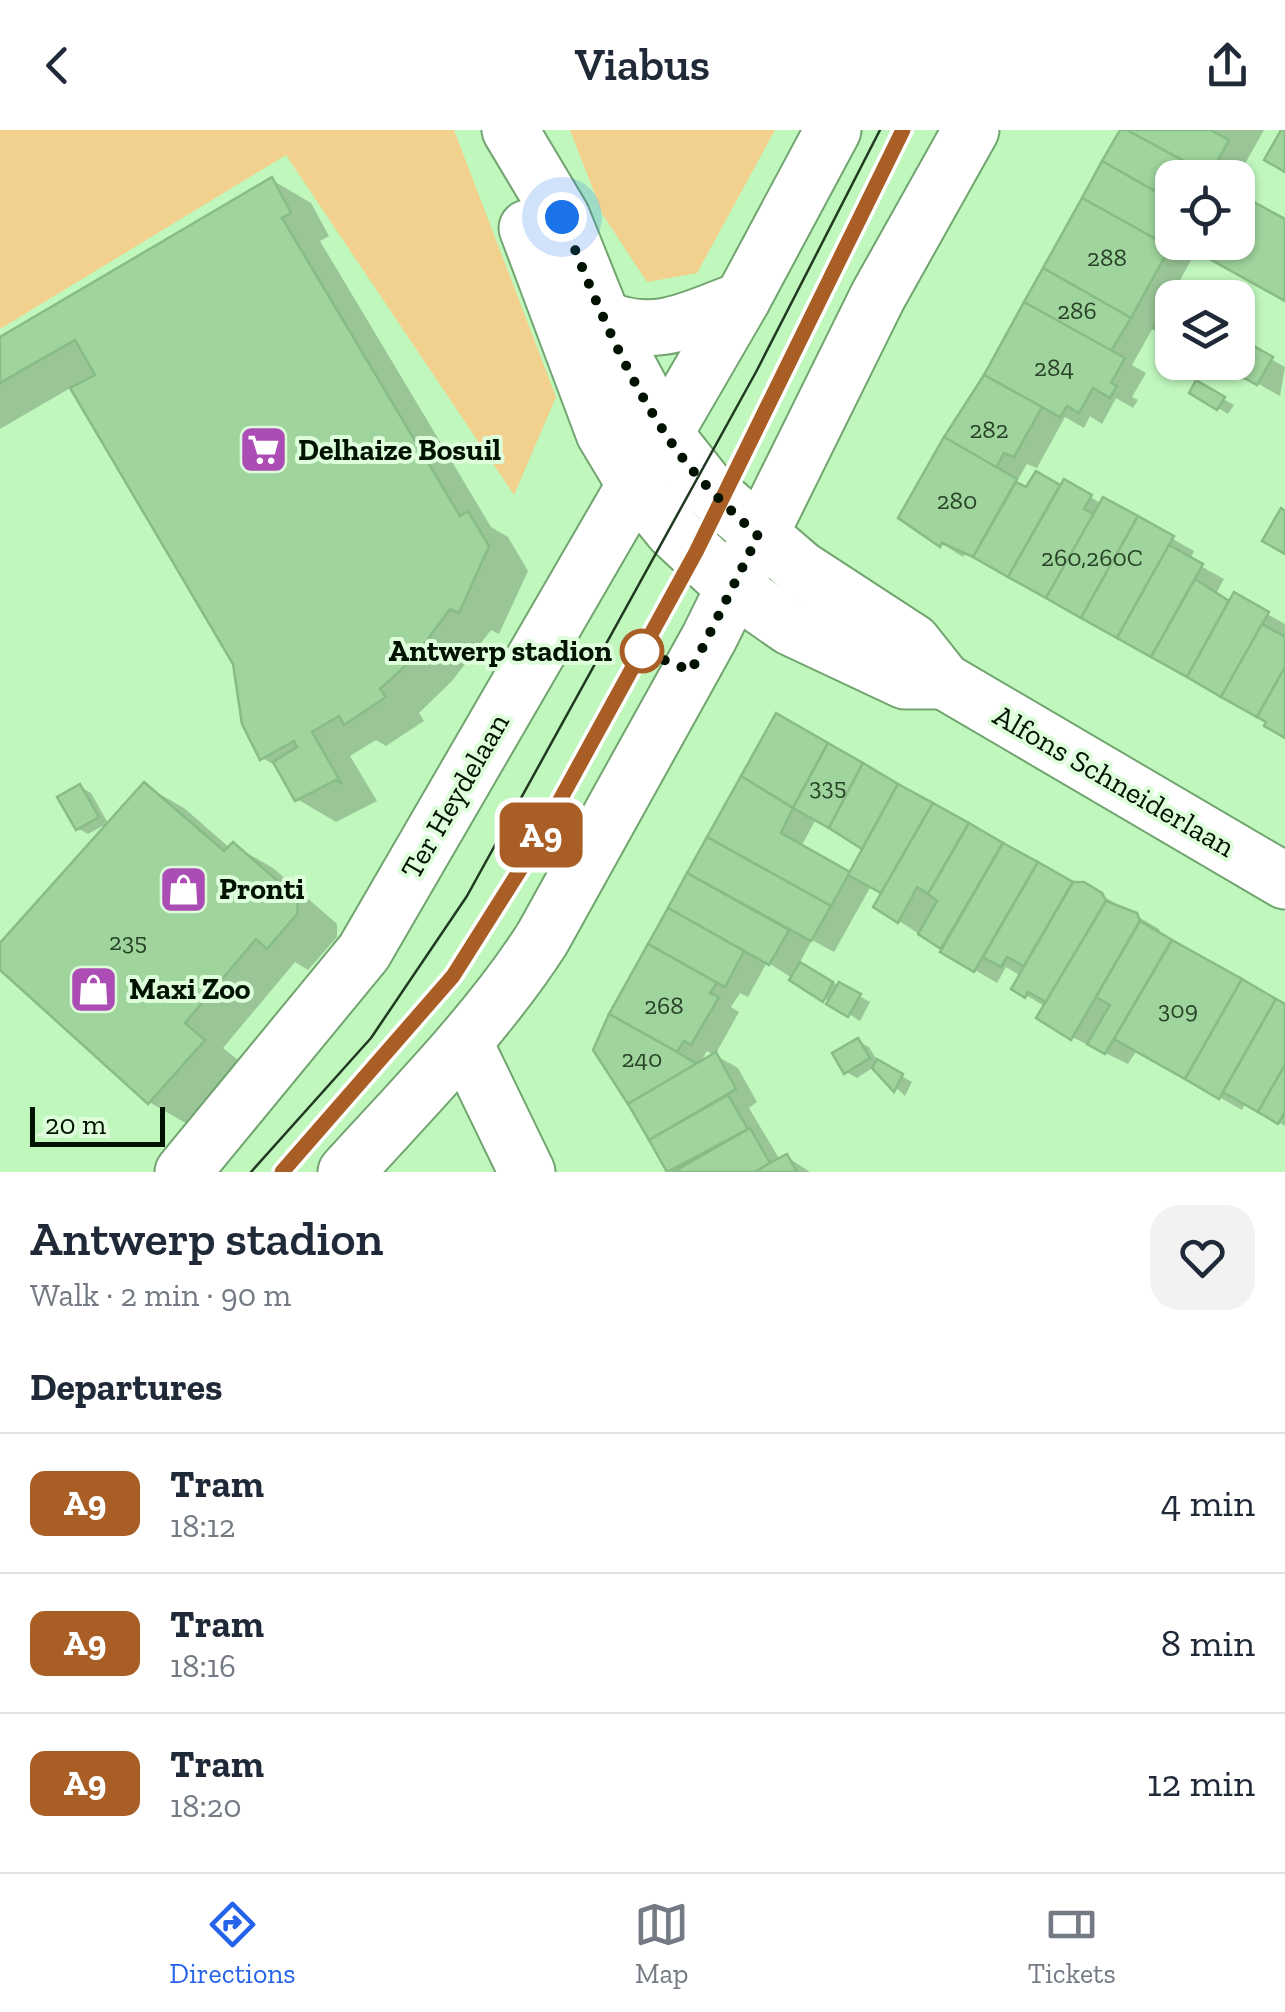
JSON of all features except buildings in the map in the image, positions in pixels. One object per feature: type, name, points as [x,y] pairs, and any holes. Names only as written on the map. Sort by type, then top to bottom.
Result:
[{"type":"street","name":"Ter Heydelaan","points":[[183,1172],[364,952],[742,300],[833,130]]},
{"type":"street","points":[[346,1172],[464,1042],[516,980],[542,939],[734,588],[878,296],[970,130]]},
{"type":"street","name":"Alfons Schneiderlaan","points":[[516,142],[521,212],[604,432],[634,483],[673,530],[734,588],[775,619],[875,670],[905,681],[944,681]]},
{"type":"street","name":"Alfons Schneiderlaan","points":[[516,142],[562,217],[604,319],[664,433],[709,490],[758,536],[913,642],[944,681],[1285,881]]},
{"type":"street","points":[[604,319],[633,330],[664,328],[742,300]]},
{"type":"street","points":[[464,1042],[528,1172]]},
{"type":"shaded area","points":[[0,130],[454,130],[556,397],[514,495],[286,155],[0,329]]},
{"type":"shaded area","points":[[570,130],[775,130],[697,273],[647,282],[603,215]]},
{"type":"tram line","points":[[251,1172],[371,1038],[467,896],[756,372],[880,130]]},
{"type":"tram line","points":[[282,1172],[453,976],[532,851],[696,552],[903,130]]},
{"type":"tram line","name":"A9","points":[[282,1172],[453,976],[532,851],[696,552],[903,130]]},
{"type":"place","name":"Delhaize Bosuil","points":[[263,450]]},
{"type":"place","name":"Antwerp stadion","points":[[642,651]]},
{"type":"place","name":"Pronti","points":[[184,889]]},
{"type":"place","name":"Maxi Zoo","points":[[94,989]]},
{"type":"route","points":[[562,217],[604,319],[664,433],[709,490],[758,536],[691,671],[642,651]]}]
